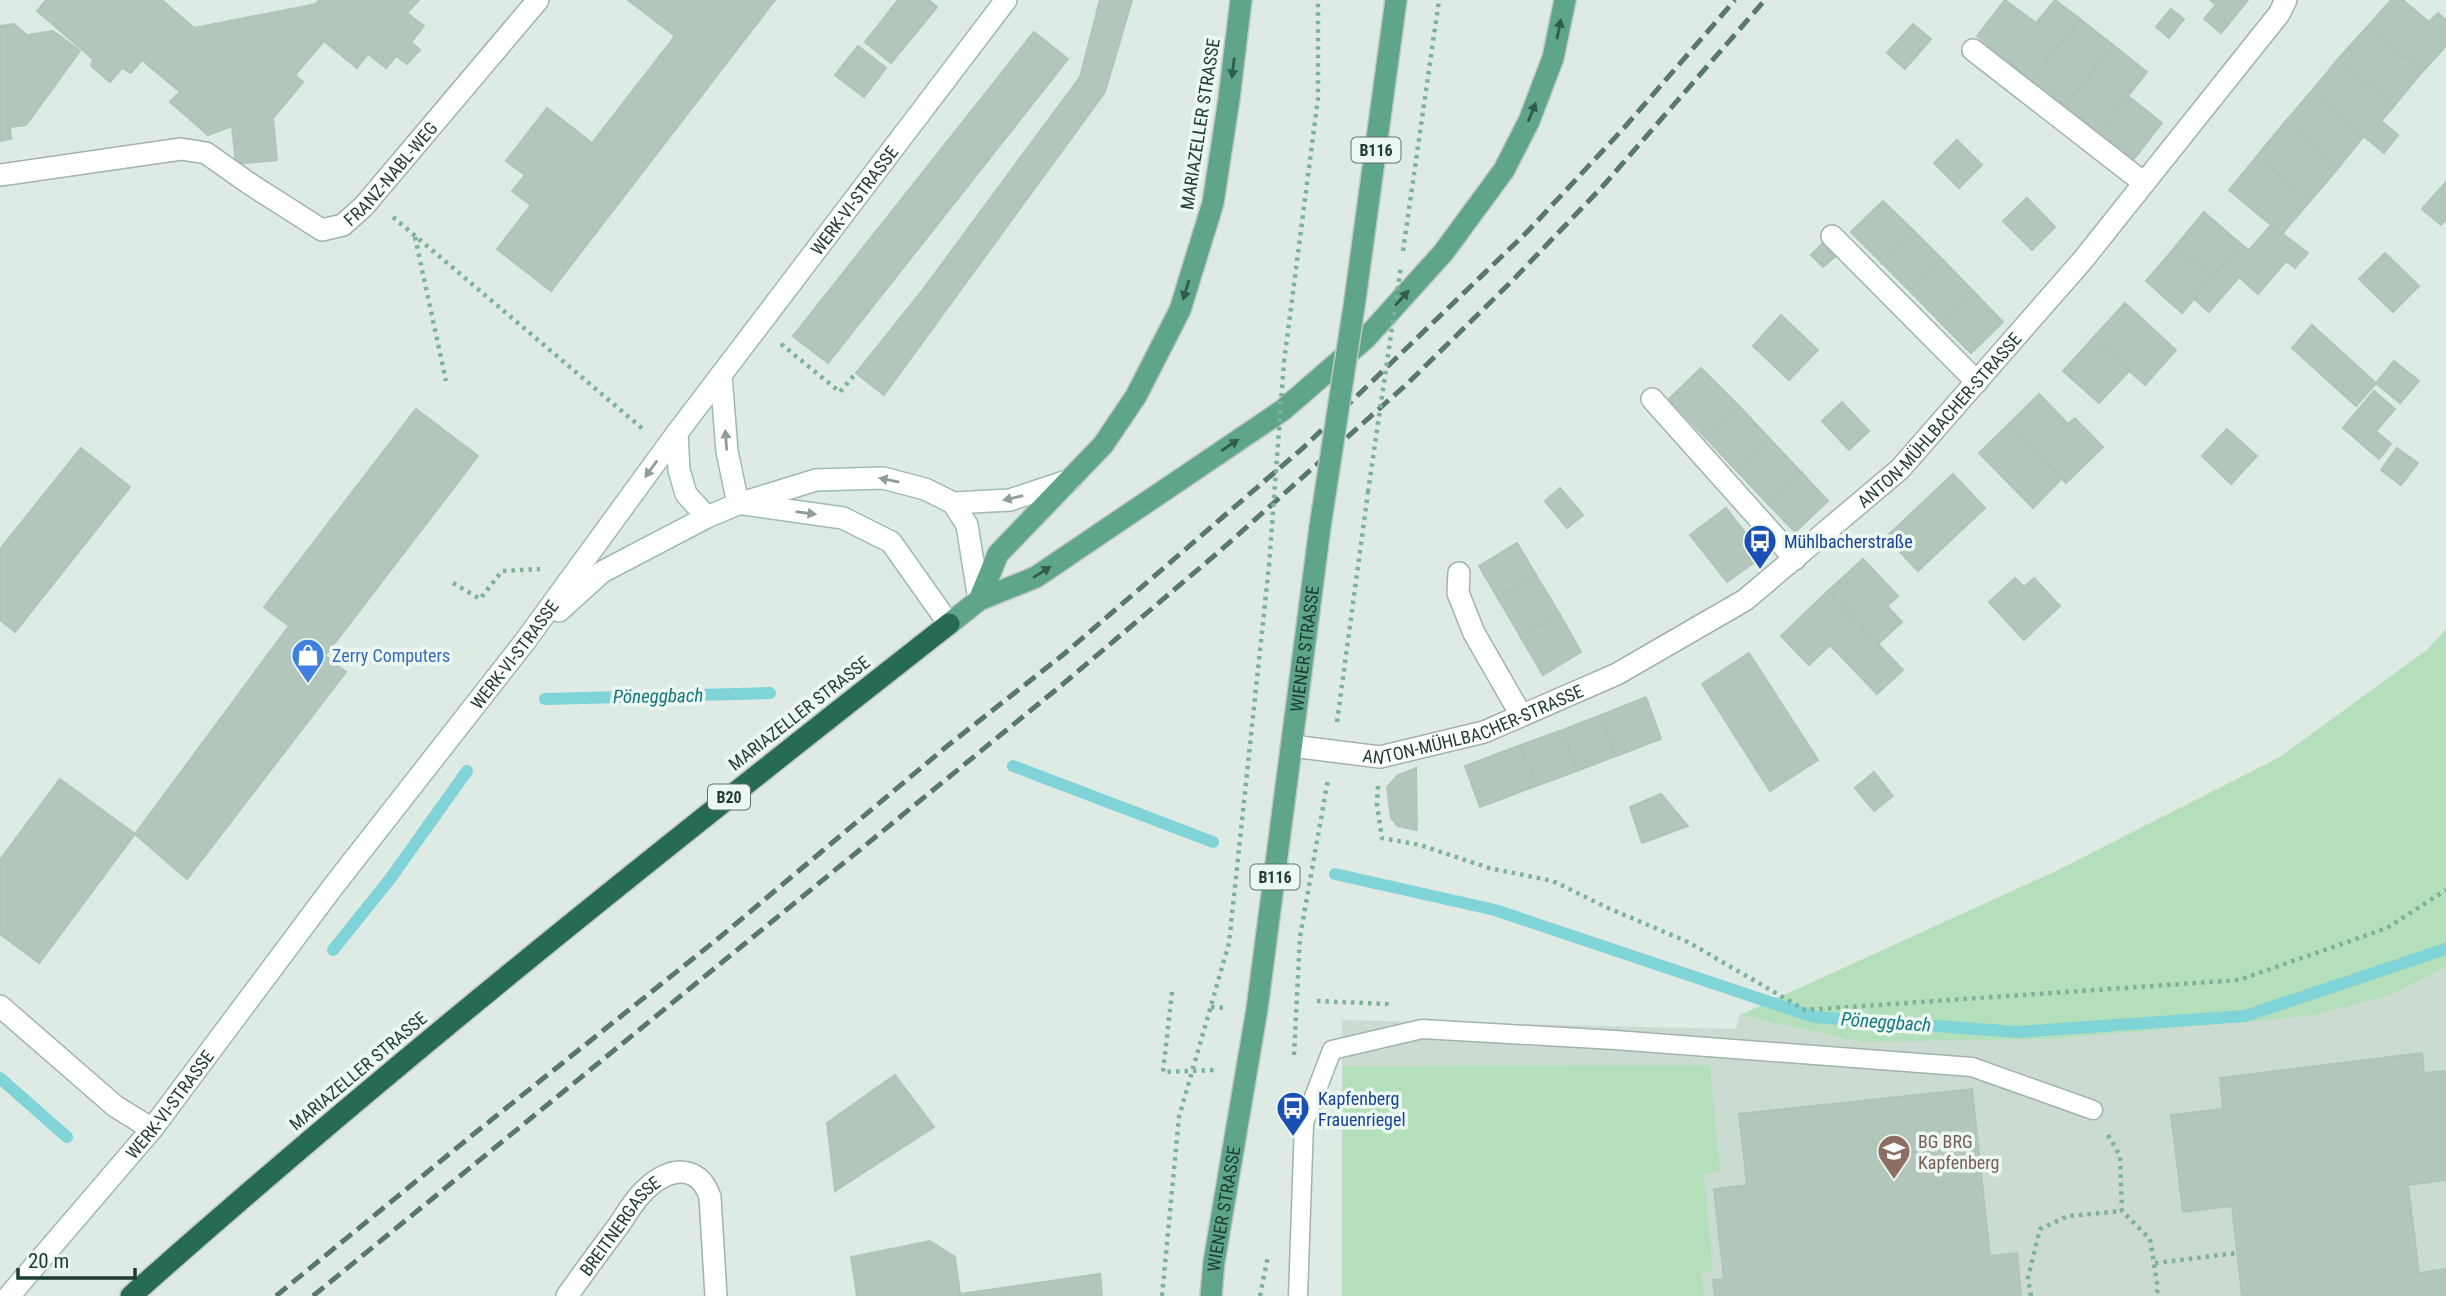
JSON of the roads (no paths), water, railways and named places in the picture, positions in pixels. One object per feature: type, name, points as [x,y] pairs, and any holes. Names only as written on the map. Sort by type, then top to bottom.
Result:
[{"type":"highway","name":"MARIAZELLER STRASSE","points":[[131,1296],[235,1204],[512,972],[689,828],[949,624]]},
{"type":"main road","name":"MARIAZELLER STRASSE","points":[[949,624],[979,600],[998,554],[1103,445],[1136,396],[1180,310],[1213,202],[1241,0]]},
{"type":"main road","name":"WIENER STRASSE","points":[[1211,1296],[1214,1262],[1246,1069],[1396,0]]},
{"type":"main road","points":[[979,600],[1036,577],[1283,410],[1366,338],[1443,253],[1504,170],[1529,121],[1553,58],[1565,0]]},
{"type":"street","name":"FRANZ-NABL-WEG","points":[[0,175],[181,149],[206,153],[322,230],[343,225],[371,198],[538,0]]},
{"type":"street","name":"WERK-VI-STRASSE","points":[[9,1296],[152,1129],[332,888],[526,640],[677,433],[1006,0]]},
{"type":"street","name":"ANTON-MÜHLBACHER-STRASSE","points":[[1292,746],[1380,757],[1484,732],[1617,674],[1745,600],[1900,469],[2082,261],[2279,15],[2286,0]]},
{"type":"street","points":[[1973,50],[2144,183]]},
{"type":"street","points":[[1832,236],[1977,382]]},
{"type":"street","points":[[722,375],[727,451],[738,504]]},
{"type":"street","points":[[1652,400],[1795,558]]},
{"type":"street","points":[[677,433],[679,470],[685,494],[707,517]]},
{"type":"street","points":[[526,640],[602,572],[707,517],[738,504],[816,480],[883,478],[925,489],[953,503],[1010,500],[1070,480]]},
{"type":"street","points":[[953,503],[967,526],[979,600]]},
{"type":"street","points":[[738,504],[843,519],[891,542],[949,624]]},
{"type":"street","points":[[1459,573],[1458,593],[1474,633],[1521,715]]},
{"type":"street","points":[[0,1006],[115,1106],[152,1129]]},
{"type":"street","name":"BREITNERGASSE","points":[[567,1296],[644,1191],[674,1171],[697,1177],[710,1197],[716,1296]]},
{"type":"lane","points":[[1298,1296],[1304,1123],[1332,1050],[1422,1029],[1615,1040],[1972,1067],[2093,1110]]},
{"type":"waterway","name":"Pöneggbach","points":[[545,699],[770,693]]},
{"type":"waterway","name":"Pöneggbach","points":[[1013,766],[1213,842]]},
{"type":"waterway","name":"Pöneggbach","points":[[333,950],[390,879],[467,771]]},
{"type":"waterway","name":"Pöneggbach","points":[[1335,874],[1495,910],[1814,1017],[2018,1032],[2245,1016],[2446,949]]},
{"type":"waterway","name":"Pöneggbach","points":[[0,1078],[67,1137]]},
{"type":"railway","points":[[276,1296],[720,937],[946,747],[1064,654],[1304,447],[1527,232],[1623,129],[1735,0]]},
{"type":"railway","points":[[313,1296],[1063,684],[1221,550],[1408,383],[1511,282],[1603,186],[1765,0]]},
{"type":"place","name":"Mühlbacherstraße","points":[[1760,571]]},
{"type":"place","name":"Zerry Computers","points":[[308,685]]},
{"type":"place","name":"Kapfenberg Frauenriegel","points":[[1293,1138]]},
{"type":"place","name":"BG BRG Kapfenberg","points":[[1894,1181]]}]
